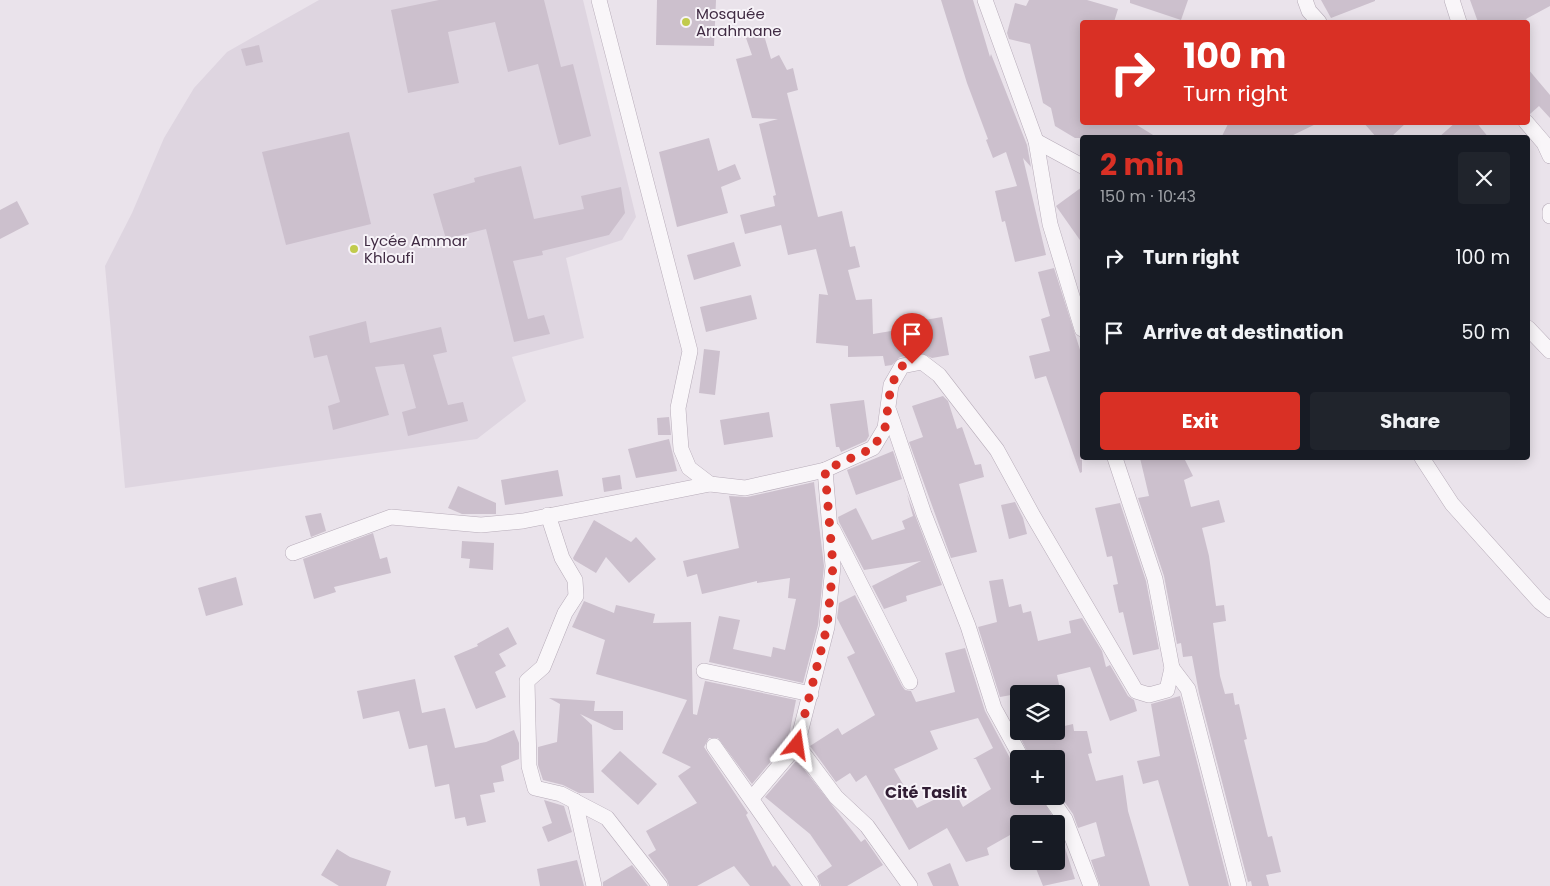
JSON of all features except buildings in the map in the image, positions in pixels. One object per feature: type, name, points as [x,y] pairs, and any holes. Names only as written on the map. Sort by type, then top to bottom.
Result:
[{"type":"street","points":[[599,0],[690,351],[678,408],[681,449],[689,468],[710,484]]},
{"type":"street","points":[[985,0],[1036,141],[1050,224],[1080,323]]},
{"type":"street","points":[[1305,0],[1309,11],[1317,20]]},
{"type":"street","points":[[1452,0],[1458,20]]},
{"type":"street","points":[[1529,125],[1544,143],[1550,156]]},
{"type":"street","points":[[1036,141],[1080,165]]},
{"type":"street","points":[[1550,210],[1550,216]]},
{"type":"street","points":[[1530,330],[1550,351]]},
{"type":"street","points":[[293,553],[391,517],[482,525],[548,515],[710,484],[745,488],[825,470],[873,448],[885,428],[891,385],[902,366],[922,362],[940,375],[998,450],[1032,514],[1136,691],[1149,695],[1166,690],[1172,668],[1155,580],[1116,460]]},
{"type":"street","points":[[888,406],[924,514],[968,626],[994,708],[1017,750]]},
{"type":"street","points":[[1423,460],[1452,504],[1540,602],[1550,610]]},
{"type":"street","points":[[752,798],[797,745],[827,627],[833,566],[825,470]]},
{"type":"street","points":[[548,515],[562,558],[575,580],[576,596],[564,613],[543,667],[527,681],[529,766],[535,788],[561,794],[607,818],[660,886]]},
{"type":"street","points":[[829,522],[910,682]]},
{"type":"street","points":[[1172,668],[1188,689],[1239,886]]},
{"type":"street","points":[[704,671],[811,694]]},
{"type":"street","points":[[797,745],[836,797],[868,826],[910,886]]},
{"type":"street","points":[[714,746],[812,886]]},
{"type":"street","points":[[575,801],[594,886]]},
{"type":"street","points":[[1055,805],[1065,819],[1091,886]]},
{"type":"shaded area","name":"Lycée Ammar Khloufi","points":[[319,0],[583,0],[636,217],[622,240],[566,258],[584,338],[512,357],[526,401],[477,439],[125,488],[105,266],[132,213],[164,138],[194,88],[227,52]]},
{"type":"place","name":"Mosquée Arrahmane","points":[[686,22]]},
{"type":"place","name":"Lycée Ammar Khloufi","points":[[354,249]]},
{"type":"district","name":"Cité Taslit","points":[[926,792]]},
{"type":"route","points":[[797,745],[827,627],[833,566],[825,470],[873,448],[885,428],[891,385],[902,366],[912,364]]}]
